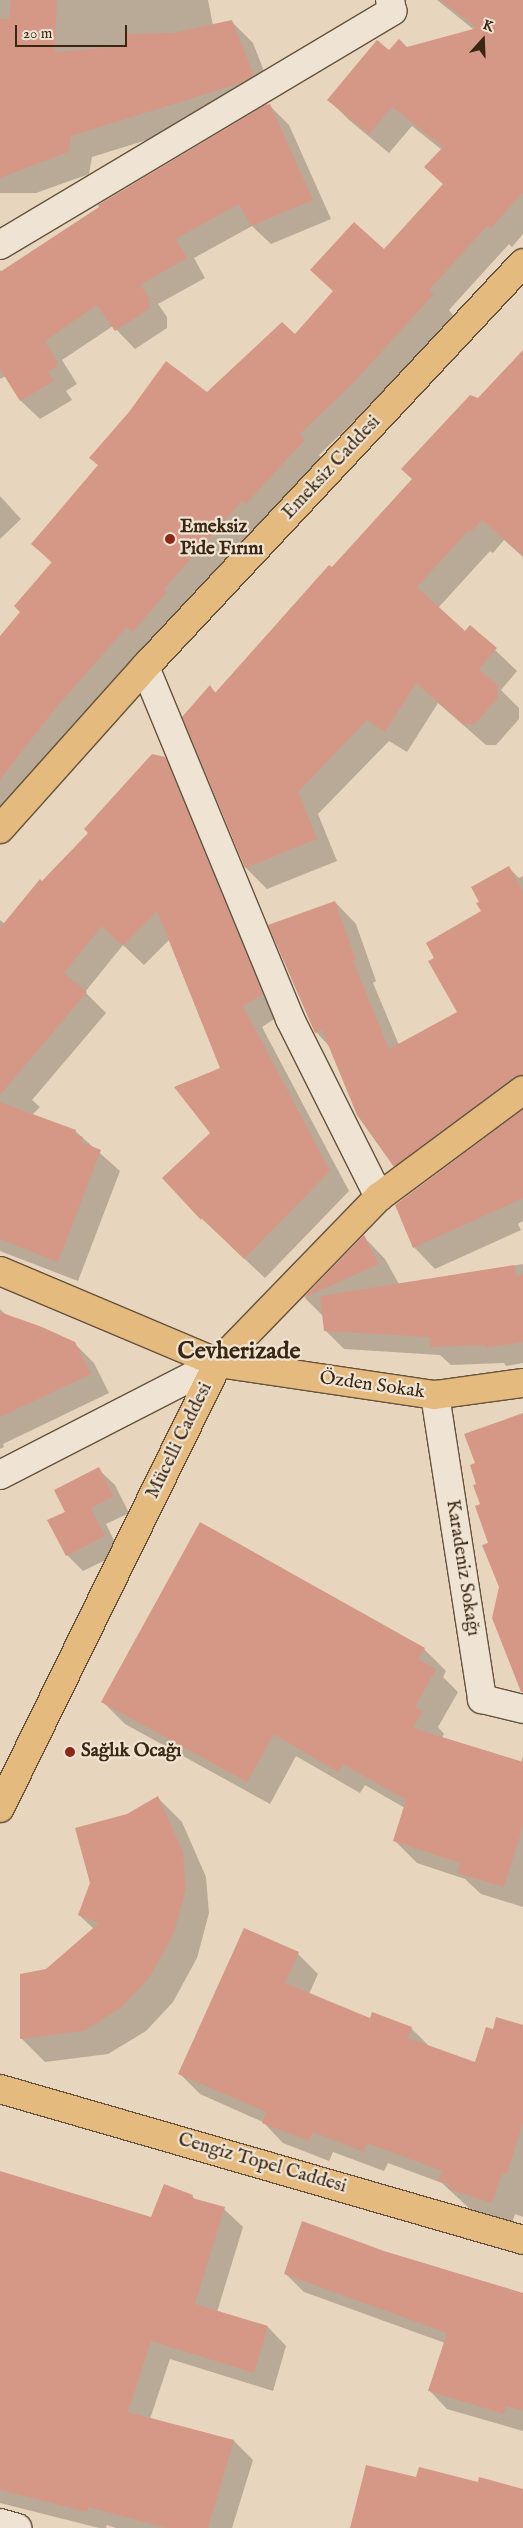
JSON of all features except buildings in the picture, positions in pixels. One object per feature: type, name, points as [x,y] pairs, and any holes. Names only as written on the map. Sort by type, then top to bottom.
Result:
[{"type":"main road","name":"Emeksiz Caddesi","points":[[0,829],[145,667],[523,262]]},
{"type":"main road","name":"Mücelli Caddesi","points":[[0,1808],[218,1363],[379,1197],[523,1090]]},
{"type":"main road","name":"Özden Sokak","points":[[0,1271],[218,1363],[435,1395],[523,1384]]},
{"type":"main road","name":"Cengiz Topel Caddesi","points":[[0,2089],[523,2240]]},
{"type":"street","points":[[0,245],[392,11],[390,0]]},
{"type":"street","points":[[145,667],[290,1019],[379,1197]]},
{"type":"street","points":[[0,1475],[218,1363]]},
{"type":"street","name":"Karadeniz Sokağı","points":[[435,1395],[482,1699],[523,1709]]},
{"type":"street","points":[[0,2523],[17,2528]]},
{"type":"place","name":"Emeksiz Pide Fırını","points":[[170,539]]},
{"type":"place","name":"Sağlık Ocağı","points":[[70,1752]]},
{"type":"district","name":"Cevherizade","points":[[239,1352]]}]
